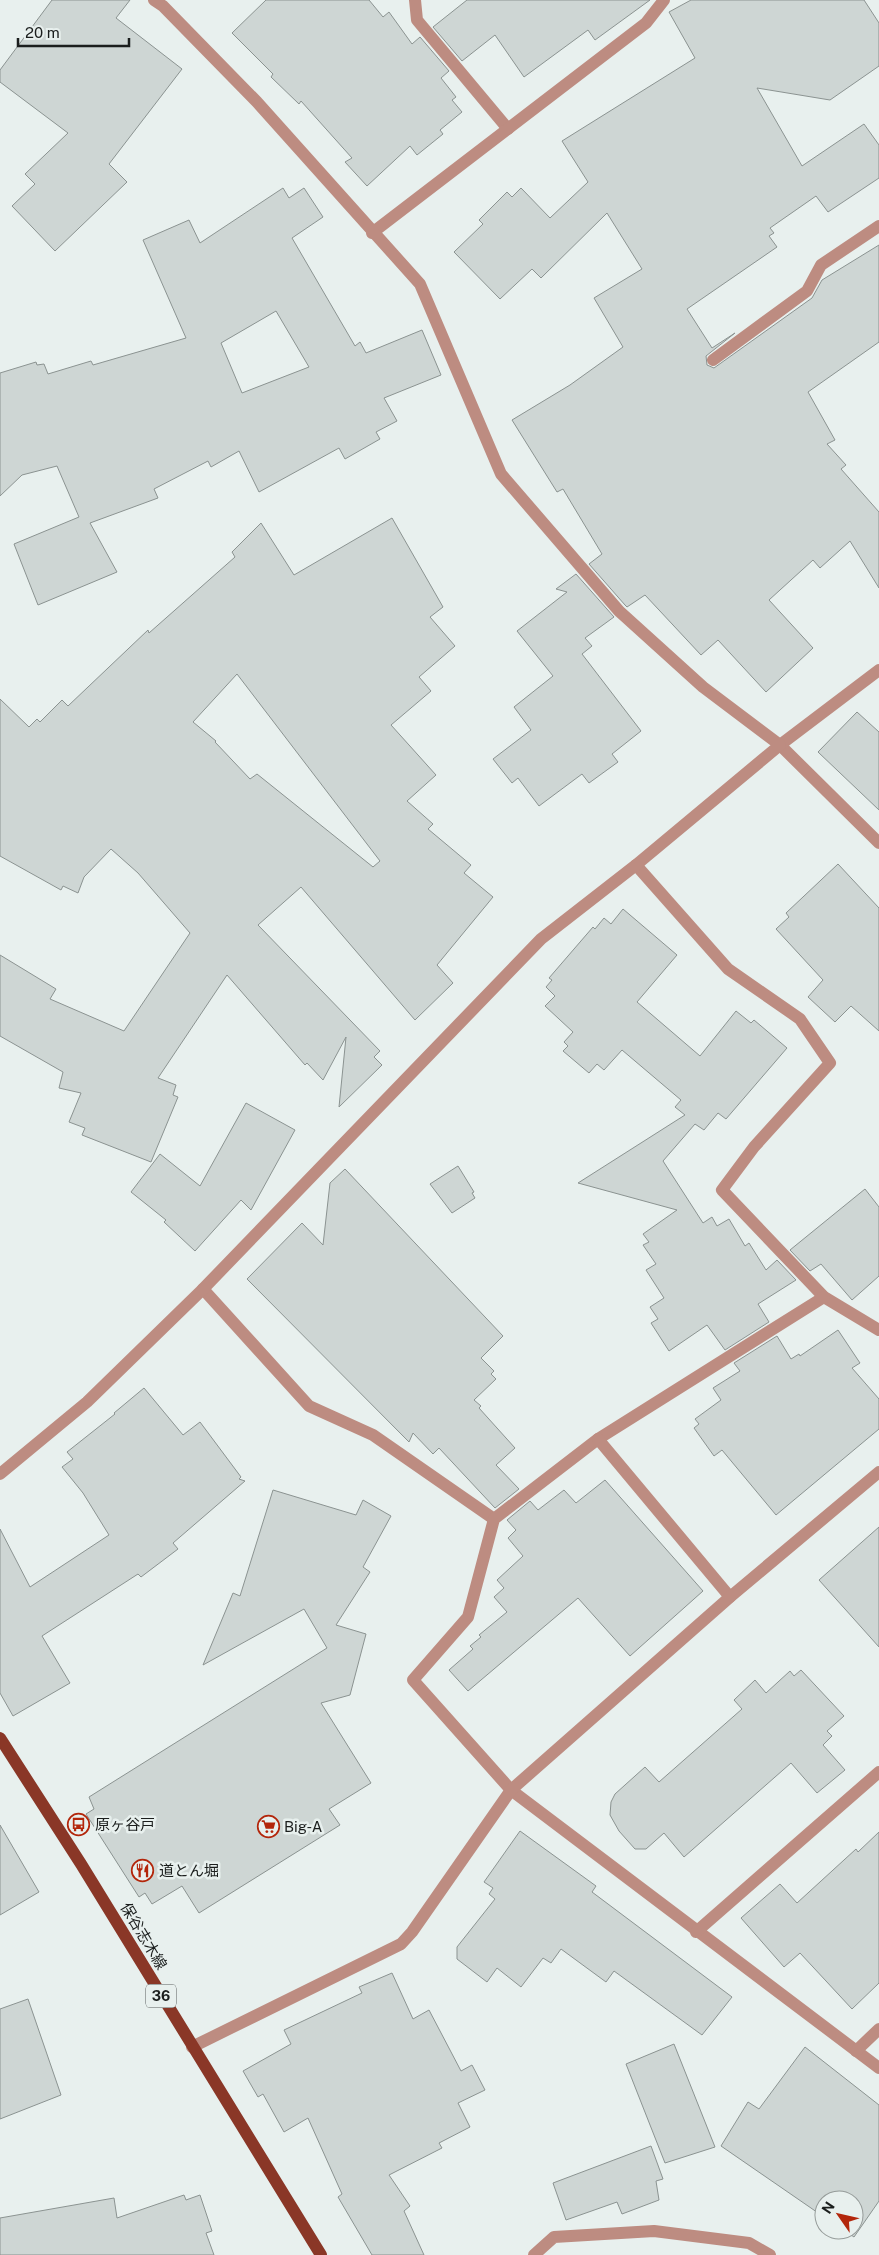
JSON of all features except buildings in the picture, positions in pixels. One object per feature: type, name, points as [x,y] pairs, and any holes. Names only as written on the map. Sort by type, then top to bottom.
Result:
[{"type":"main road","name":"保谷志木線","points":[[0,1738],[86,1872],[321,2255]]},
{"type":"street","points":[[154,0],[163,6],[257,102],[420,284],[501,474],[619,611],[703,687],[780,745],[879,843]]},
{"type":"street","points":[[415,0],[417,20],[508,129]]},
{"type":"street","points":[[372,232],[646,23],[664,0]]},
{"type":"street","points":[[713,360],[807,291],[821,265],[879,226]]},
{"type":"street","points":[[0,1474],[87,1402],[202,1289],[541,939],[636,865],[780,745],[879,670]]},
{"type":"street","points":[[636,865],[728,968],[800,1019],[830,1063],[754,1147],[722,1190],[824,1297],[879,1330]]},
{"type":"street","points":[[202,1289],[309,1406],[373,1435],[494,1519]]},
{"type":"street","points":[[824,1297],[598,1439],[494,1519],[468,1617],[413,1680],[511,1790],[696,1932],[879,2068]]},
{"type":"street","points":[[598,1439],[730,1597]]},
{"type":"street","points":[[192,2047],[401,1944],[412,1932],[511,1790],[730,1597],[879,1472]]},
{"type":"street","points":[[696,1932],[879,1772]]},
{"type":"street","points":[[856,2051],[879,2030]]},
{"type":"street","points":[[534,2255],[554,2237],[654,2231],[749,2243],[770,2255]]},
{"type":"place","name":"原ヶ谷戸","points":[[79,1824]]},
{"type":"place","name":"Big-A","points":[[268,1826]]},
{"type":"place","name":"道とん堀","points":[[143,1870]]}]
